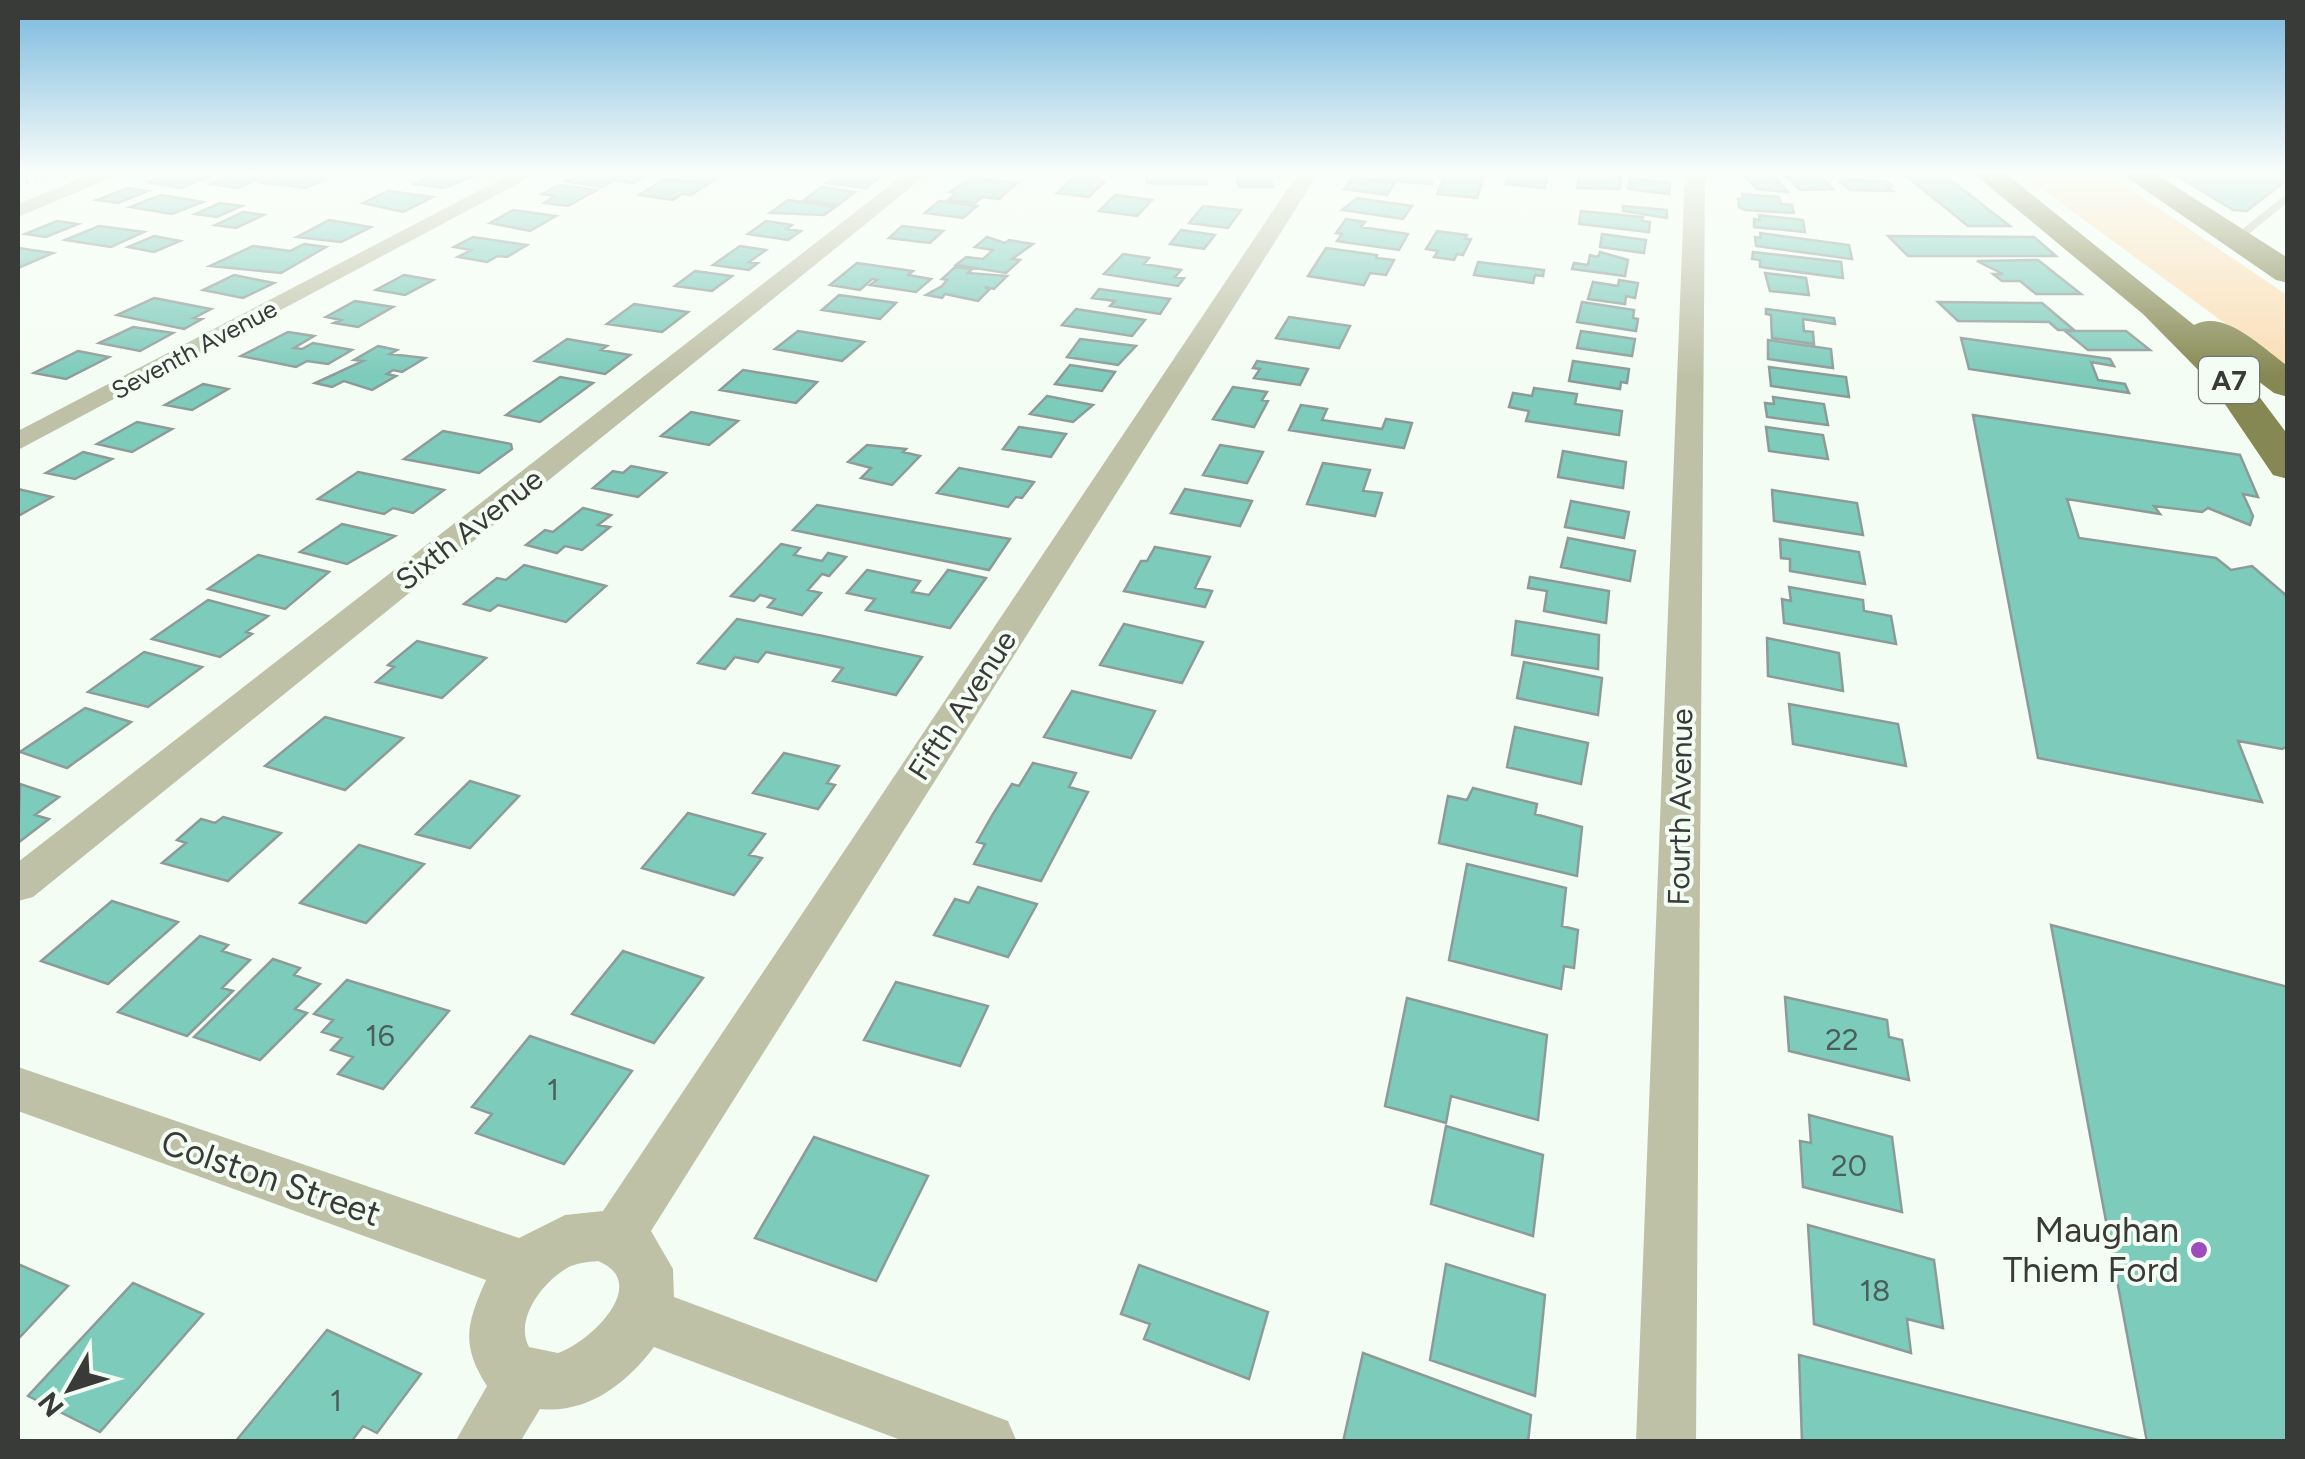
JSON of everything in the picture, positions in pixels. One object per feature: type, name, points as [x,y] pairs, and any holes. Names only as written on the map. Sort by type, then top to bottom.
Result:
[{"type":"highway","name":"A7","points":[[2071,240],[2155,307],[2224,374],[2288,466]]},
{"type":"highway","points":[[2239,240],[2288,273]]},
{"type":"highway","points":[[2155,307],[2222,335],[2288,385]]},
{"type":"street","name":"Seventh Avenue","points":[[18,442],[401,240]]},
{"type":"street","name":"Sixth Avenue","points":[[18,885],[834,240]]},
{"type":"street","name":"Fifth Avenue","points":[[616,1238],[1265,240]]},
{"type":"street","name":"Fourth Avenue","points":[[1666,1442],[1693,240]]},
{"type":"street","name":"Colston Street","points":[[18,1089],[524,1268]]},
{"type":"street","points":[[573,1238],[616,1238],[634,1249],[645,1267],[648,1289],[642,1314],[628,1339],[606,1361],[580,1376],[552,1382],[526,1378],[508,1365],[497,1346],[497,1321],[504,1296],[524,1268],[547,1250],[573,1238]]},
{"type":"street","points":[[642,1314],[987,1442]]},
{"type":"street","points":[[486,1442],[526,1378]]},
{"type":"shaded area","points":[[2112,240],[2206,240],[2287,295],[2287,369]]},
{"type":"building","points":[[66,240],[126,240],[111,247]]},
{"type":"building","points":[[144,240],[180,241],[154,252],[128,247]]},
{"type":"building","points":[[467,240],[527,245],[507,257],[498,256],[487,262],[458,257],[471,250],[454,247]]},
{"type":"building","points":[[983,240],[1033,244],[1012,259],[1020,260],[1006,273],[956,265],[966,257],[983,259],[993,250],[975,247]]},
{"type":"building","points":[[1173,240],[1211,240],[1204,249],[1170,244]]},
{"type":"building","points":[[1338,240],[1405,240],[1399,250]]},
{"type":"building","points":[[1431,240],[1470,240],[1463,255],[1457,254],[1454,260],[1434,257],[1438,251],[1426,249]]},
{"type":"building","points":[[1601,240],[1646,240],[1644,253],[1600,247]]},
{"type":"building","points":[[1755,240],[1849,245],[1852,259],[1756,246]]},
{"type":"building","points":[[1892,240],[2038,240],[2056,256],[1908,256]]},
{"type":"building","points":[[304,244],[326,247],[281,273],[210,266],[253,246],[290,251]]},
{"type":"building","points":[[740,246],[766,250],[749,262],[758,263],[749,270],[713,265]]},
{"type":"building","points":[[18,248],[53,253],[18,268]]},
{"type":"building","points":[[1326,248],[1394,260],[1386,275],[1370,273],[1364,285],[1308,276]]},
{"type":"building","points":[[1600,252],[1628,260],[1625,276],[1572,269],[1574,263],[1588,265],[1590,255],[1598,257]]},
{"type":"building","points":[[1753,252],[1841,262],[1843,278],[1760,267],[1760,260],[1752,259]]},
{"type":"building","points":[[1123,254],[1149,258],[1144,264],[1181,270],[1175,277],[1184,278],[1178,286],[1104,274]]},
{"type":"building","points":[[2038,260],[2081,294],[2036,294],[2020,281],[2002,281],[1993,274],[2003,274],[1977,261]]},
{"type":"building","points":[[1478,262],[1544,270],[1543,276],[1535,275],[1533,283],[1474,275]]},
{"type":"building","points":[[857,263],[913,271],[908,275],[931,279],[916,292],[870,285],[877,280],[872,279],[860,290],[830,285]]},
{"type":"building","points":[[955,267],[972,269],[968,273],[1007,276],[994,289],[985,287],[989,290],[978,301],[945,294],[942,298],[926,295],[942,286],[947,280],[942,279]]},
{"type":"building","points":[[695,271],[732,276],[712,291],[675,286]]},
{"type":"building","points":[[1765,273],[1806,278],[1809,295],[1770,291]]},
{"type":"building","points":[[234,275],[274,283],[243,298],[203,290]]},
{"type":"building","points":[[404,275],[433,280],[405,295],[376,290]]},
{"type":"building","points":[[1619,280],[1638,283],[1635,298],[1626,296],[1625,304],[1588,299],[1593,282],[1618,286]]},
{"type":"building","points":[[1099,289],[1170,299],[1160,314],[1110,306],[1115,301],[1092,298]]},
{"type":"building","points":[[839,295],[896,303],[880,319],[822,310]]},
{"type":"building","points":[[154,298],[211,309],[184,329],[117,315]]},
{"type":"building","points":[[355,301],[393,307],[358,327],[334,323],[341,320],[326,317]]},
{"type":"building","points":[[1582,302],[1634,310],[1633,318],[1638,319],[1636,331],[1577,322]]},
{"type":"building","points":[[1938,302],[2042,303],[2074,330],[2058,330],[2049,322],[1958,321]]},
{"type":"building","points":[[634,304],[688,312],[662,332],[607,324]]},
{"type":"building","points":[[1076,309],[1145,320],[1132,336],[1062,325]]},
{"type":"building","points":[[1766,309],[1834,318],[1835,324],[1803,319],[1804,331],[1813,332],[1814,344],[1772,338],[1771,315],[1766,314]]},
{"type":"building","points":[[1289,317],[1350,326],[1339,348],[1276,338]]},
{"type":"building","points":[[133,327],[173,333],[140,351],[99,343]]},
{"type":"building","points":[[798,331],[864,342],[842,361],[775,349]]},
{"type":"building","points":[[1581,331],[1635,339],[1632,356],[1577,348]]},
{"type":"building","points":[[2065,331],[2126,331],[2150,350],[2088,350]]},
{"type":"building","points":[[288,332],[314,336],[294,348],[302,349],[313,343],[352,350],[328,364],[307,361],[296,367],[241,356]]},
{"type":"building","points":[[1961,338],[2110,359],[2114,366],[2091,362],[2098,380],[2125,384],[2129,393],[1969,369]]},
{"type":"building","points":[[567,339],[607,346],[601,350],[630,355],[605,374],[535,361]]},
{"type":"building","points":[[1080,339],[1136,346],[1118,365],[1067,357]]},
{"type":"building","points":[[1768,340],[1831,349],[1833,368],[1768,359]]},
{"type":"building","points":[[378,346],[397,350],[390,354],[425,358],[402,372],[393,370],[387,374],[396,376],[372,390],[344,381],[332,387],[315,383],[363,361],[354,360]]},
{"type":"building","points":[[78,351],[109,357],[66,379],[34,373]]},
{"type":"building","points":[[1257,361],[1308,369],[1300,385],[1254,378],[1260,369],[1253,368]]},
{"type":"building","points":[[1573,361],[1629,369],[1627,383],[1621,382],[1620,389],[1569,381]]},
{"type":"building","points":[[1070,365],[1115,372],[1102,391],[1055,384]]},
{"type":"building","points":[[1769,367],[1846,377],[1849,397],[1771,386]]},
{"type":"building","points":[[743,370],[817,382],[796,403],[720,390]]},
{"type":"building","points":[[560,377],[593,383],[540,422],[506,415]]},
{"type":"building","points":[[203,384],[228,389],[192,410],[165,405]]},
{"type":"building","points":[[1233,387],[1267,392],[1262,400],[1268,401],[1254,427],[1213,419]]},
{"type":"building","points":[[1534,388],[1577,394],[1575,404],[1622,411],[1619,435],[1526,421],[1529,411],[1509,407],[1513,393],[1532,396]]},
{"type":"building","points":[[1047,396],[1093,405],[1073,422],[1030,414]]},
{"type":"building","points":[[1773,397],[1824,404],[1828,425],[1767,417],[1765,403],[1774,404]]},
{"type":"building","points":[[1301,405],[1327,409],[1322,420],[1382,429],[1386,419],[1412,423],[1404,448],[1289,430]]},
{"type":"building","points":[[691,412],[738,421],[709,445],[661,436]]},
{"type":"building","points":[[1973,415],[2240,455],[2258,497],[2243,494],[2253,516],[2250,525],[2208,508],[2202,512],[2154,506],[2160,514],[2067,499],[2079,538],[2216,558],[2231,570],[2252,566],[2288,597],[2288,746],[2282,749],[2238,741],[2262,802],[2038,758]]},
{"type":"building","points":[[137,422],[172,429],[132,452],[97,444]]},
{"type":"building","points":[[1019,427],[1066,434],[1051,457],[1003,449]]},
{"type":"building","points":[[1766,427],[1823,435],[1828,459],[1769,451]]},
{"type":"building","points":[[443,431],[511,444],[512,449],[479,473],[404,459]]},
{"type":"building","points":[[867,445],[906,449],[903,452],[920,456],[892,485],[861,478],[871,468],[848,462]]},
{"type":"building","points":[[1220,445],[1263,452],[1247,483],[1203,475]]},
{"type":"building","points":[[1563,451],[1626,462],[1623,488],[1558,477]]},
{"type":"building","points":[[83,452],[112,459],[75,479],[46,473]]},
{"type":"building","points":[[1323,463],[1370,470],[1363,491],[1382,493],[1375,516],[1307,504]]},
{"type":"building","points":[[631,466],[666,473],[638,497],[593,488],[613,471],[623,473]]},
{"type":"building","points":[[959,468],[1034,482],[1022,498],[1016,497],[1008,507],[937,493]]},
{"type":"building","points":[[358,472],[444,490],[413,513],[393,508],[384,514],[318,499]]},
{"type":"building","points":[[18,489],[52,497],[18,516]]},
{"type":"building","points":[[1185,489],[1252,501],[1240,526],[1171,513]]},
{"type":"building","points":[[1772,490],[1857,503],[1863,535],[1774,521]]},
{"type":"building","points":[[1571,501],[1629,512],[1624,538],[1565,527]]},
{"type":"building","points":[[817,505],[1010,539],[989,570],[793,530]]},
{"type":"building","points":[[583,508],[611,515],[598,525],[610,527],[582,550],[565,546],[557,553],[526,545],[545,530],[553,532]]},
{"type":"building","points":[[342,524],[395,536],[347,564],[300,552]]},
{"type":"building","points":[[1568,538],[1635,551],[1630,581],[1561,567]]},
{"type":"building","points":[[1780,539],[1859,552],[1865,584],[1790,571],[1790,559],[1781,558]]},
{"type":"building","points":[[781,544],[800,548],[794,555],[822,561],[828,553],[846,557],[829,576],[822,574],[808,590],[821,593],[802,615],[768,607],[775,599],[760,595],[754,601],[731,596]]},
{"type":"building","points":[[1155,547],[1210,557],[1195,588],[1212,591],[1205,607],[1124,591],[1141,561],[1147,561]]},
{"type":"building","points":[[258,555],[329,572],[285,609],[208,589]]},
{"type":"building","points":[[524,565],[606,586],[566,622],[498,605],[490,611],[464,604],[497,578],[506,580]]},
{"type":"building","points":[[867,570],[920,581],[912,592],[929,595],[948,570],[986,578],[950,628],[866,610],[875,599],[847,593]]},
{"type":"building","points":[[1530,577],[1609,591],[1606,623],[1544,611],[1547,591],[1528,588]]},
{"type":"building","points":[[1789,587],[1863,600],[1864,611],[1891,616],[1896,644],[1784,623],[1782,599],[1791,601]]},
{"type":"building","points":[[208,600],[268,616],[246,632],[252,634],[220,657],[152,639]]},
{"type":"building","points":[[737,619],[922,657],[896,695],[833,681],[843,668],[766,652],[758,662],[735,657],[725,669],[698,663]]},
{"type":"building","points":[[1516,621],[1599,635],[1598,669],[1512,655]]},
{"type":"building","points":[[1124,624],[1203,642],[1182,683],[1100,665]]},
{"type":"building","points":[[1767,638],[1839,653],[1843,691],[1768,676]]},
{"type":"building","points":[[417,641],[486,658],[442,698],[376,682],[394,667],[388,665]]},
{"type":"building","points":[[144,652],[202,667],[148,707],[88,692]]},
{"type":"building","points":[[1524,662],[1602,678],[1598,715],[1517,698]]},
{"type":"building","points":[[1072,691],[1155,711],[1131,758],[1044,737]]},
{"type":"building","points":[[1789,704],[1898,724],[1906,766],[1793,744]]},
{"type":"building","points":[[85,708],[131,722],[67,768],[20,752]]},
{"type":"building","points":[[325,717],[403,738],[345,790],[265,766]]},
{"type":"building","points":[[1515,727],[1588,743],[1581,784],[1507,767]]},
{"type":"building","points":[[784,753],[839,766],[827,783],[835,785],[818,809],[753,793]]},
{"type":"building","points":[[1033,763],[1076,773],[1069,787],[1088,792],[1041,881],[974,864],[985,844],[977,842],[993,814],[1012,784],[1019,786]]},
{"type":"building","points":[[470,781],[519,796],[470,848],[416,834]]},
{"type":"building","points":[[20,784],[59,797],[35,815],[49,819],[18,843]]},
{"type":"building","points":[[1473,788],[1537,804],[1535,814],[1582,827],[1577,876],[1439,843],[1448,796],[1467,800]]},
{"type":"building","points":[[688,813],[765,834],[749,855],[762,858],[734,895],[642,868]]},
{"type":"building","points":[[223,817],[281,833],[228,881],[162,863],[186,843],[177,840],[201,819],[215,823]]},
{"type":"building","points":[[359,845],[424,864],[366,923],[300,903]]},
{"type":"building","points":[[1467,864],[1566,888],[1562,926],[1578,930],[1574,968],[1564,966],[1561,989],[1449,960]]},
{"type":"building","points":[[978,887],[1037,904],[1008,957],[934,935],[955,899],[969,903]]},
{"type":"building","points":[[112,901],[178,922],[108,984],[41,961]]},
{"type":"building","name":"Maughan Thiem Ford","points":[[2051,925],[2288,987],[2288,1442],[2147,1442]]},
{"type":"building","points":[[200,936],[228,945],[222,951],[250,960],[222,988],[233,991],[187,1036],[118,1012]]},
{"type":"building","points":[[623,951],[703,978],[654,1043],[572,1014]]},
{"type":"building","points":[[273,959],[300,968],[294,975],[320,984],[295,1009],[307,1013],[260,1060],[194,1037]]},
{"type":"building","points":[[347,980],[449,1011],[383,1089],[338,1074],[353,1057],[331,1050],[342,1038],[322,1032],[333,1020],[314,1014]]},
{"type":"building","points":[[896,982],[988,1006],[960,1066],[864,1040]]},
{"type":"building","points":[[1785,997],[1887,1020],[1889,1037],[1902,1040],[1909,1080],[1789,1051]]},
{"type":"building","points":[[1407,998],[1547,1035],[1538,1120],[1451,1096],[1446,1123],[1385,1106]]},
{"type":"building","points":[[530,1036],[632,1071],[564,1164],[476,1133],[492,1114],[472,1107]]},
{"type":"building","points":[[1809,1115],[1892,1137],[1902,1212],[1803,1187],[1800,1141],[1811,1143]]},
{"type":"building","points":[[1446,1126],[1543,1155],[1533,1236],[1431,1204]]},
{"type":"building","points":[[814,1137],[928,1176],[876,1281],[755,1238]]},
{"type":"building","points":[[1808,1225],[1934,1260],[1943,1328],[1907,1319],[1911,1353],[1814,1324]]},
{"type":"building","points":[[18,1264],[68,1286],[18,1339]]},
{"type":"building","points":[[1446,1264],[1545,1295],[1535,1396],[1430,1360]]},
{"type":"building","points":[[1139,1265],[1268,1312],[1249,1379],[1144,1339],[1150,1324],[1121,1314]]},
{"type":"building","points":[[133,1283],[203,1314],[100,1432],[28,1396]]},
{"type":"building","points":[[327,1330],[421,1374],[377,1433],[363,1426],[351,1442],[235,1442]]},
{"type":"building","points":[[1363,1353],[1531,1415],[1528,1442],[1343,1442]]},
{"type":"building","points":[[1799,1355],[2146,1442],[1802,1442]]},
{"type":"place","name":"Maughan Thiem Ford","points":[[2199,1250]]}]
